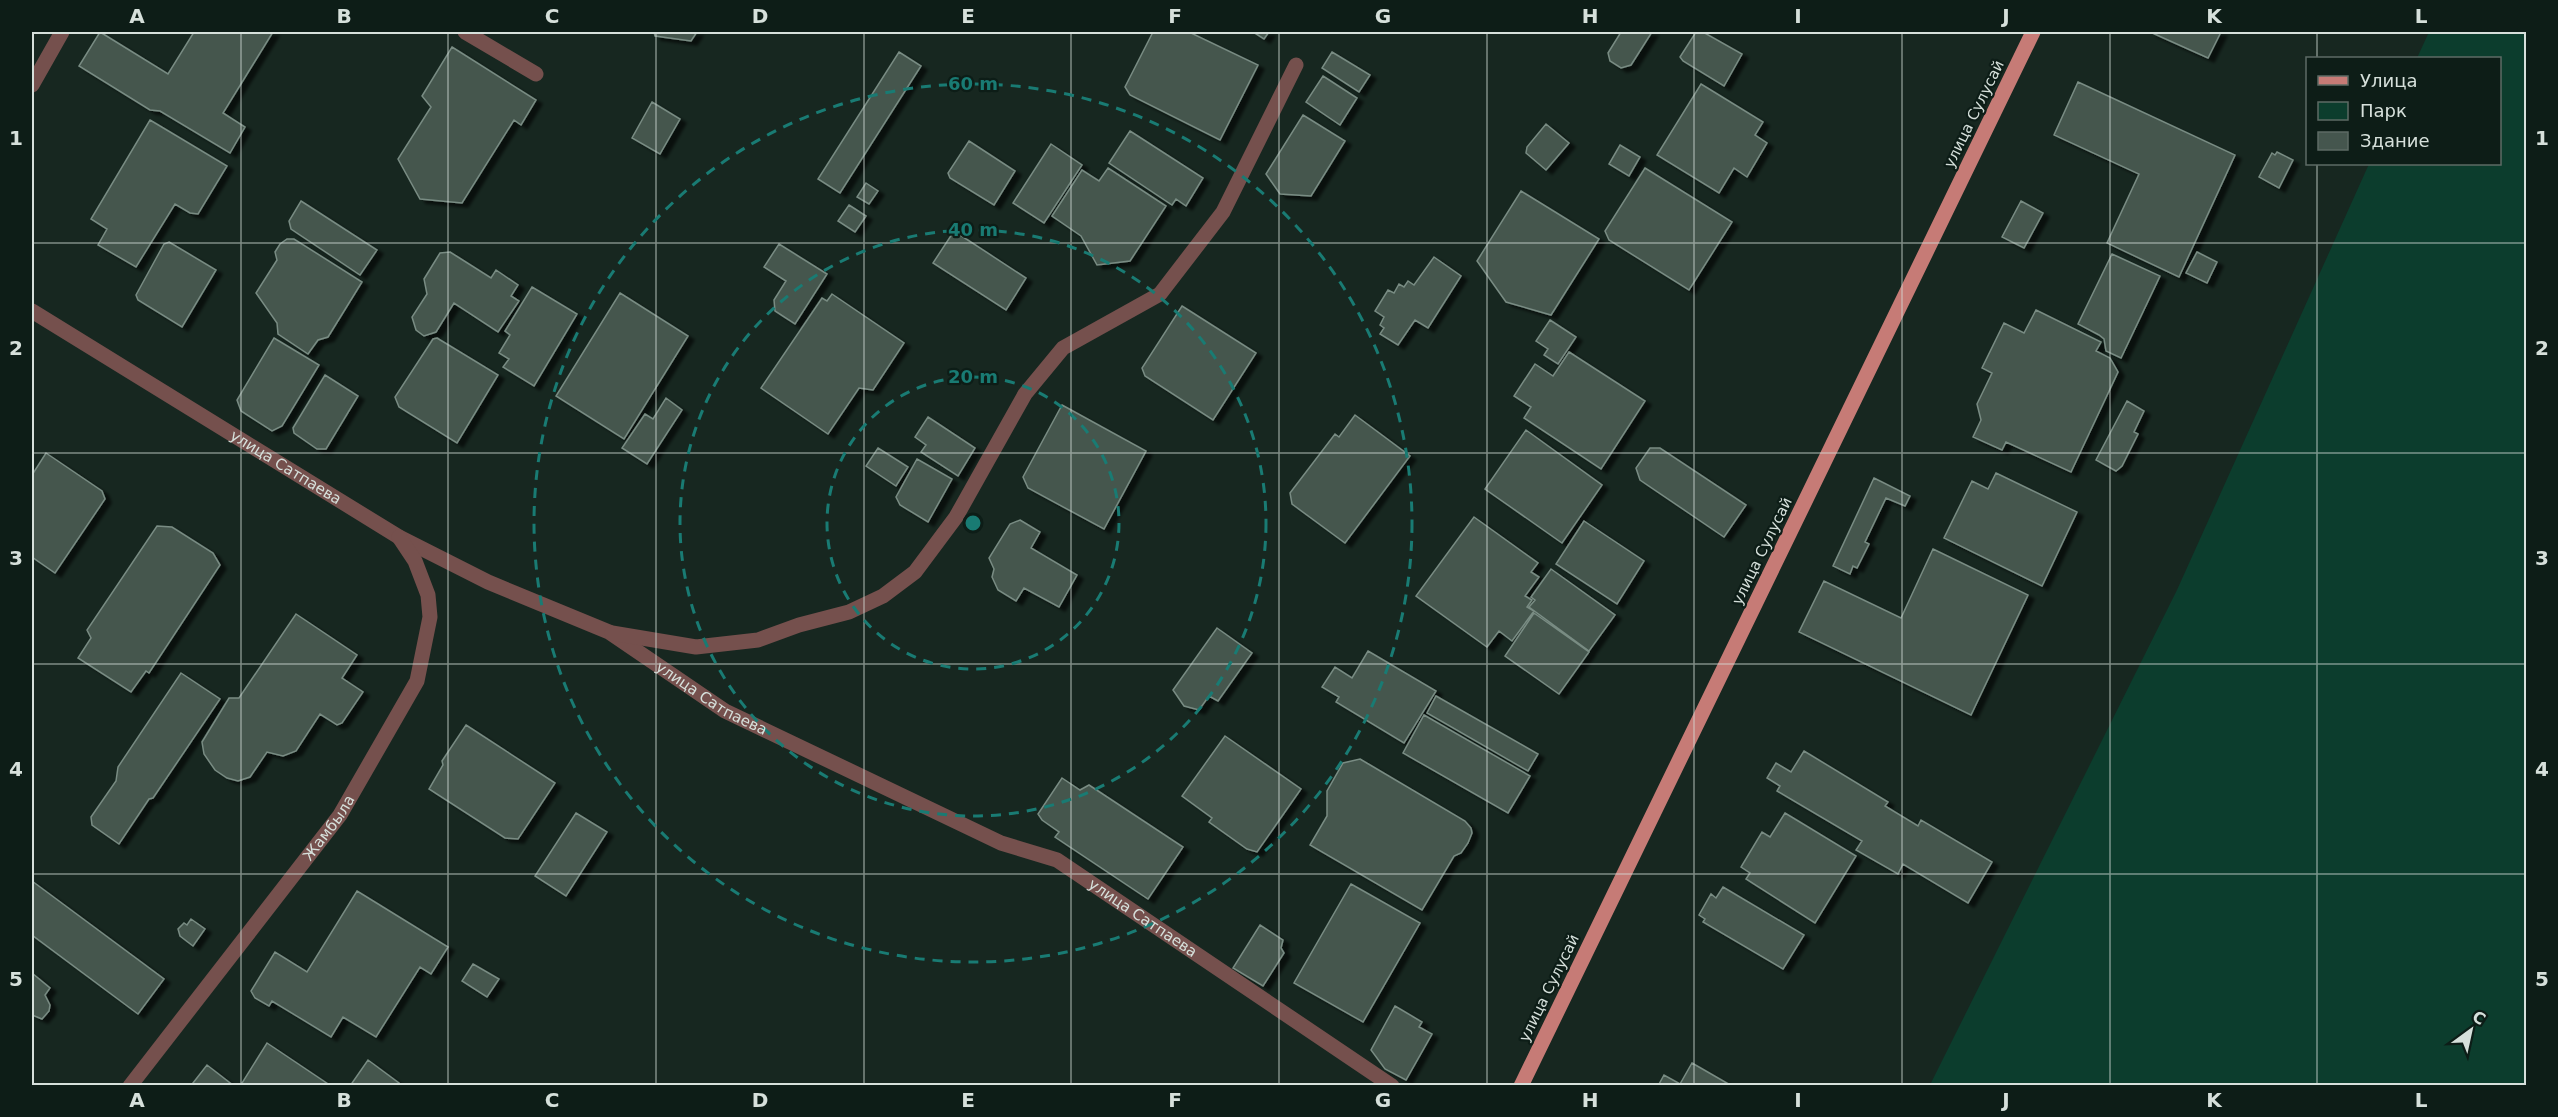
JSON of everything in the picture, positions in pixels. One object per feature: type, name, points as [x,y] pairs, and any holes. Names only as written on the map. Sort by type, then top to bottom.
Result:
[{"type":"main road","name":"улица Сулусай","points":[[1521,1086],[2033,32]]},
{"type":"street","points":[[32,85],[62,32]]},
{"type":"street","points":[[465,32],[536,74]]},
{"type":"street","points":[[609,632],[696,647],[758,640],[799,625],[849,612],[884,596],[915,572],[956,517],[1024,394],[1063,348],[1160,294],[1223,212],[1296,65]]},
{"type":"street","name":"улица Сатпаева","points":[[32,311],[399,537],[488,582],[609,632],[725,711],[1001,843],[1057,860],[1392,1086]]},
{"type":"street","name":"Жамбыла","points":[[130,1086],[340,815],[417,681],[430,617],[428,595],[415,561],[399,537]]},
{"type":"green space","points":[[2429,32],[2526,32],[2526,1085],[1930,1085],[2177,590],[2369,165],[2501,165],[2501,57],[2417,57]]},
{"type":"building","points":[[100,32],[168,74],[194,32],[273,32],[223,113],[245,127],[230,153],[160,111],[150,110],[79,66]]},
{"type":"building","points":[[654,32],[697,32],[691,41],[655,36]]},
{"type":"building","points":[[1153,32],[1189,32],[1258,65],[1220,140],[1130,95],[1125,87]]},
{"type":"building","points":[[1253,32],[1269,32],[1264,39]]},
{"type":"building","points":[[1621,32],[1652,32],[1631,65],[1621,68],[1610,61],[1608,53]]},
{"type":"building","points":[[1696,32],[1703,32],[1742,54],[1724,86],[1680,57]]},
{"type":"building","points":[[2150,32],[2221,32],[2208,58]]},
{"type":"building","points":[[452,47],[536,100],[521,125],[514,120],[462,203],[420,199],[398,159],[431,107],[422,96]]},
{"type":"building","points":[[899,52],[921,66],[840,193],[818,179]]},
{"type":"building","points":[[1332,52],[1370,75],[1359,92],[1322,68]]},
{"type":"building","points":[[1323,76],[1357,98],[1340,125],[1306,102]]},
{"type":"building","points":[[2078,82],[2235,155],[2179,277],[2107,243],[2139,174],[2054,135]]},
{"type":"building","points":[[1701,84],[1763,122],[1755,135],[1767,143],[1747,177],[1734,168],[1719,193],[1657,155]]},
{"type":"building","points":[[652,102],[680,119],[660,154],[632,138]]},
{"type":"building","points":[[1303,115],[1345,141],[1311,196],[1280,194],[1266,174]]},
{"type":"building","points":[[150,120],[227,166],[198,214],[190,213],[175,204],[136,267],[98,245],[107,229],[91,219]]},
{"type":"building","points":[[1546,124],[1569,143],[1546,170],[1526,153],[1527,147]]},
{"type":"building","points":[[1130,131],[1203,178],[1186,206],[1176,199],[1172,205],[1109,163]]},
{"type":"building","points":[[969,141],[1015,171],[994,205],[950,178],[948,173]]},
{"type":"building","points":[[1051,144],[1082,165],[1044,223],[1013,203]]},
{"type":"building","points":[[1620,145],[1640,157],[1629,176],[1609,164]]},
{"type":"building","points":[[2277,152],[2293,160],[2279,188],[2259,177],[2272,153],[2275,155]]},
{"type":"building","points":[[1108,168],[1166,206],[1130,261],[1097,265],[1081,236],[1052,216],[1082,170],[1099,181]]},
{"type":"building","points":[[1645,168],[1732,222],[1689,290],[1609,240],[1605,231]]},
{"type":"building","points":[[866,183],[878,191],[869,204],[857,197]]},
{"type":"building","points":[[1521,191],[1599,239],[1551,315],[1506,302],[1477,261]]},
{"type":"building","points":[[301,201],[377,250],[360,275],[291,229],[289,221]]},
{"type":"building","points":[[2021,201],[2043,213],[2024,248],[2002,237]]},
{"type":"building","points":[[849,205],[866,216],[855,232],[838,221]]},
{"type":"building","points":[[954,231],[1026,278],[1006,310],[933,263]]},
{"type":"building","points":[[287,239],[294,239],[362,282],[328,337],[318,340],[308,354],[278,334],[277,323],[256,293],[277,260],[275,252]]},
{"type":"building","points":[[169,242],[216,270],[182,327],[138,300],[136,295],[164,244]]},
{"type":"building","points":[[779,244],[827,274],[795,324],[775,311],[774,300],[786,281],[764,267]]},
{"type":"building","points":[[450,252],[491,278],[496,270],[518,285],[511,296],[519,301],[498,332],[454,303],[436,332],[424,336],[416,330],[412,317],[427,294],[424,279],[440,253]]},
{"type":"building","points":[[2197,252],[2217,262],[2207,283],[2186,273]]},
{"type":"building","points":[[2112,254],[2160,276],[2121,358],[2106,351],[2104,339],[2099,335],[2078,324]]},
{"type":"building","points":[[1434,257],[1461,276],[1428,328],[1415,320],[1398,345],[1380,334],[1384,328],[1380,325],[1384,317],[1375,311],[1388,290],[1394,293],[1399,284],[1404,287],[1408,281],[1414,285]]},
{"type":"building","points":[[532,287],[577,314],[534,386],[503,367],[509,359],[499,353],[510,335],[505,331]]},
{"type":"building","points":[[620,293],[688,336],[624,439],[556,396]]},
{"type":"building","points":[[832,294],[904,343],[873,390],[859,388],[828,434],[761,388],[822,298],[827,301]]},
{"type":"building","points":[[1182,306],[1256,353],[1213,420],[1145,376],[1142,368]]},
{"type":"building","points":[[2036,310],[2101,342],[2096,351],[2110,358],[2118,372],[2071,472],[2006,442],[2002,450],[1973,437],[1981,420],[1977,404],[1992,373],[1982,368],[2004,323],[2024,333]]},
{"type":"building","points":[[1550,320],[1576,337],[1558,364],[1544,355],[1548,349],[1536,341]]},
{"type":"building","points":[[274,338],[319,365],[282,426],[272,431],[241,411],[237,400]]},
{"type":"building","points":[[437,338],[498,375],[457,443],[399,407],[395,397],[433,339]]},
{"type":"building","points":[[1569,352],[1645,401],[1601,469],[1524,418],[1531,407],[1514,396],[1535,364],[1553,376]]},
{"type":"building","points":[[325,375],[358,396],[326,449],[317,449],[294,433],[293,428]]},
{"type":"building","points":[[666,398],[682,410],[647,464],[622,448],[645,414],[653,419]]},
{"type":"building","points":[[2127,401],[2144,411],[2134,432],[2138,434],[2122,466],[2116,471],[2096,460]]},
{"type":"building","points":[[1062,405],[1146,451],[1104,529],[1028,488],[1023,477]]},
{"type":"building","points":[[1355,415],[1410,456],[1345,543],[1292,504],[1290,493],[1335,434],[1339,437]]},
{"type":"building","points":[[928,417],[975,448],[958,476],[921,452],[926,445],[915,437]]},
{"type":"building","points":[[1526,430],[1602,485],[1562,543],[1485,489]]},
{"type":"building","points":[[878,448],[908,467],[896,486],[866,466]]},
{"type":"building","points":[[1650,448],[1660,448],[1746,505],[1724,537],[1640,480],[1636,468]]},
{"type":"building","points":[[46,453],[102,491],[105,499],[55,573],[32,557],[32,475]]},
{"type":"building","points":[[917,459],[952,479],[928,522],[900,505],[896,497]]},
{"type":"building","points":[[1996,473],[2077,512],[2042,586],[1944,538],[1972,481],[1988,489]]},
{"type":"building","points":[[1874,478],[1910,496],[1905,506],[1886,498],[1865,542],[1869,544],[1857,568],[1853,566],[1850,574],[1833,566]]},
{"type":"building","points":[[1474,517],[1538,563],[1531,572],[1539,577],[1525,596],[1532,600],[1527,607],[1534,611],[1512,641],[1499,631],[1487,647],[1416,596]]},
{"type":"building","points":[[1020,520],[1040,532],[1031,548],[1077,575],[1059,607],[1024,588],[1016,601],[998,590],[992,577],[994,569],[989,558],[1010,524]]},
{"type":"building","points":[[1584,521],[1644,561],[1617,604],[1556,564]]},
{"type":"building","points":[[157,526],[172,527],[213,553],[220,565],[149,673],[146,671],[131,692],[78,658],[91,638],[87,630]]},
{"type":"building","points":[[1933,549],[2028,595],[1971,715],[1799,632],[1824,581],[1901,618]]},
{"type":"building","points":[[1551,569],[1615,615],[1589,651],[1529,607],[1535,600],[1531,597]]},
{"type":"building","points":[[1534,613],[1589,652],[1559,694],[1505,656]]},
{"type":"building","points":[[296,614],[357,655],[342,678],[363,692],[342,723],[337,725],[320,714],[296,751],[283,756],[267,752],[250,777],[238,781],[227,778],[215,770],[204,754],[202,742],[229,698],[239,698]]},
{"type":"building","points":[[1217,628],[1252,653],[1218,701],[1209,696],[1199,710],[1184,706],[1173,690]]},
{"type":"building","points":[[1368,651],[1436,691],[1404,743],[1336,702],[1339,697],[1322,687],[1335,667],[1352,678]]},
{"type":"building","points":[[181,673],[220,699],[119,844],[92,825],[91,817],[116,781],[118,767]]},
{"type":"building","points":[[1436,696],[1538,754],[1528,771],[1427,713]]},
{"type":"building","points":[[1424,715],[1530,776],[1508,813],[1403,753]]},
{"type":"building","points":[[466,725],[555,783],[518,839],[505,838],[429,789],[443,765],[442,761]]},
{"type":"building","points":[[1225,736],[1301,789],[1257,852],[1247,849],[1209,822],[1212,818],[1182,796]]},
{"type":"building","points":[[1804,751],[1888,802],[1885,806],[1918,826],[1921,820],[1992,862],[1968,903],[1903,864],[1898,874],[1856,850],[1862,841],[1777,791],[1780,786],[1767,778],[1776,763],[1791,772]]},
{"type":"building","points":[[1360,759],[1465,821],[1471,828],[1472,833],[1468,843],[1461,853],[1454,856],[1422,910],[1310,845],[1327,816],[1327,791],[1343,763]]},
{"type":"building","points":[[1062,778],[1080,790],[1089,785],[1183,847],[1148,899],[1055,837],[1059,832],[1042,820],[1038,814]]},
{"type":"building","points":[[576,813],[607,832],[566,896],[535,876]]},
{"type":"building","points":[[1785,813],[1856,856],[1815,923],[1746,879],[1750,873],[1741,867],[1762,832],[1770,837]]},
{"type":"building","points":[[32,881],[164,979],[138,1014],[32,935]]},
{"type":"building","points":[[1351,884],[1420,923],[1363,1022],[1294,983]]},
{"type":"building","points":[[1723,887],[1804,935],[1783,969],[1703,922],[1705,919],[1699,915],[1711,894],[1716,898]]},
{"type":"building","points":[[357,891],[448,947],[431,974],[420,967],[376,1037],[343,1017],[331,1037],[272,1001],[269,1006],[255,998],[251,991],[275,952],[307,972]]},
{"type":"building","points":[[191,919],[205,929],[193,946],[180,936],[178,929],[184,923],[187,925]]},
{"type":"building","points":[[1260,925],[1283,940],[1281,948],[1284,953],[1263,986],[1233,968]]},
{"type":"building","points":[[473,964],[499,979],[487,997],[462,981]]},
{"type":"building","points":[[32,973],[50,988],[45,995],[50,1005],[49,1011],[42,1019],[32,1015]]},
{"type":"building","points":[[1395,1006],[1422,1022],[1419,1027],[1432,1034],[1406,1080],[1385,1069],[1371,1050]]},
{"type":"building","points":[[267,1043],[331,1086],[243,1086],[242,1083]]},
{"type":"building","points":[[368,1060],[403,1086],[350,1086]]},
{"type":"building","points":[[1692,1063],[1732,1086],[1658,1086],[1664,1075],[1680,1084]]},
{"type":"building","points":[[207,1065],[234,1086],[196,1086],[193,1083]]}]
